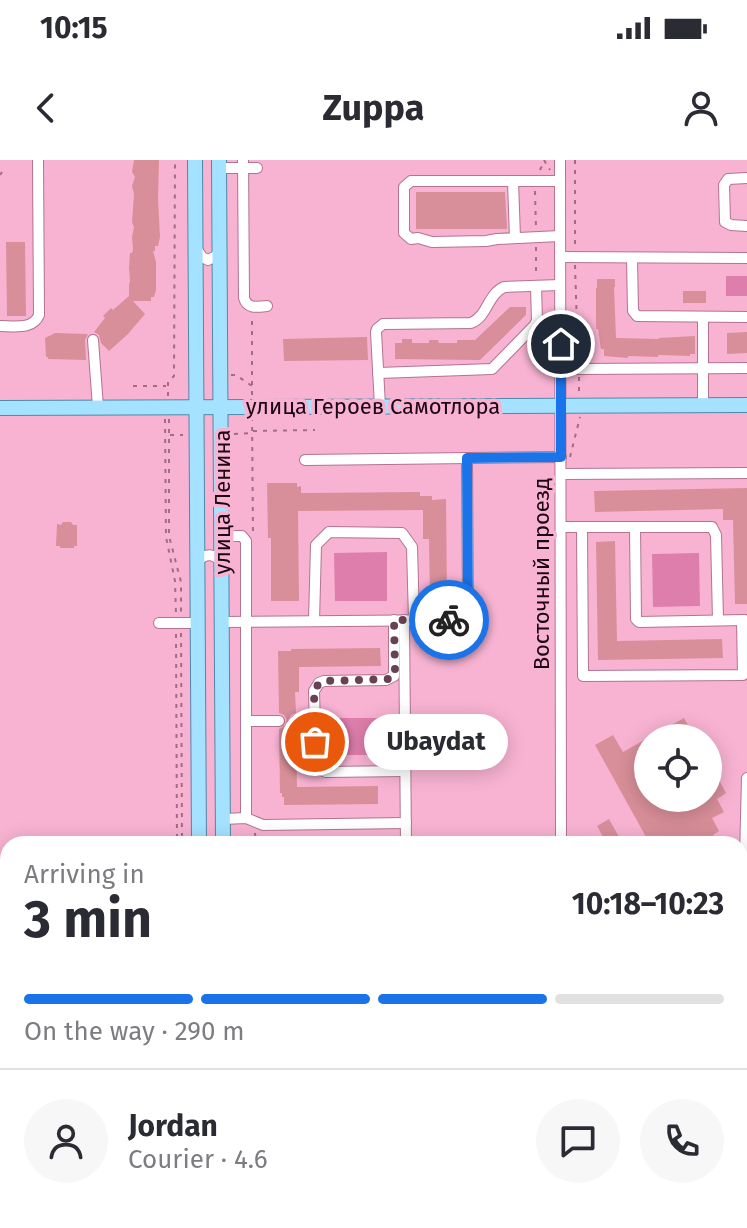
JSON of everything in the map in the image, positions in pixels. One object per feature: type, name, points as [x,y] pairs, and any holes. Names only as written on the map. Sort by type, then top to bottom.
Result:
[{"type":"main road","name":"улица Ленина","points":[[195,160],[199,836]]},
{"type":"main road","name":"улица Ленина","points":[[219,164],[223,836]]},
{"type":"main road","name":"улица Героев Самотлора","points":[[0,408],[747,405]]},
{"type":"street","points":[[0,326],[30,325],[39,315],[38,160]]},
{"type":"street","name":"Восточный проезд","points":[[560,160],[561,457],[566,474],[561,527],[561,836]]},
{"type":"street","points":[[219,164],[243,164],[257,168]]},
{"type":"street","points":[[243,164],[244,298],[247,305],[252,307],[267,306]]},
{"type":"street","points":[[747,178],[728,179],[724,185],[725,222],[747,226]]},
{"type":"street","points":[[560,181],[411,181],[404,187],[404,233],[411,239],[432,242],[486,241],[560,236]]},
{"type":"street","points":[[513,181],[515,238]]},
{"type":"street","points":[[196,248],[208,260],[216,256],[220,248]]},
{"type":"street","points":[[560,257],[747,258]]},
{"type":"street","points":[[632,258],[633,311],[637,316],[747,317]]},
{"type":"street","points":[[380,406],[376,332],[379,326],[471,323],[480,319],[499,289],[560,285]]},
{"type":"street","points":[[378,373],[492,369],[537,321],[536,286]]},
{"type":"street","points":[[703,317],[703,405]]},
{"type":"street","points":[[93,340],[98,407]]},
{"type":"street","points":[[579,369],[747,368]]},
{"type":"street","points":[[305,460],[561,457]]},
{"type":"street","points":[[223,622],[462,620],[467,616],[467,458]]},
{"type":"street","points":[[566,474],[747,473]]},
{"type":"street","points":[[561,527],[708,526],[715,531],[718,620]]},
{"type":"street","points":[[582,527],[583,676],[746,678],[744,620],[643,622],[636,619],[635,527]]},
{"type":"street","points":[[314,621],[316,545],[329,532],[402,533],[412,547],[394,676],[386,680],[324,681],[314,691],[316,762],[321,770],[405,771]]},
{"type":"street","points":[[222,536],[239,536],[246,541],[246,721],[251,820]]},
{"type":"street","points":[[197,563],[211,555],[222,564]]},
{"type":"street","points":[[404,620],[406,836]]},
{"type":"street","points":[[159,623],[198,623]]},
{"type":"street","points":[[246,721],[279,721]]},
{"type":"street","points":[[296,721],[315,721]]},
{"type":"street","points":[[746,824],[747,778]]},
{"type":"street","points":[[223,819],[251,820],[263,825],[406,823]]},
{"type":"path","points":[[175,160],[174,376],[168,386],[169,536],[181,582],[182,836]]},
{"type":"path","points":[[566,474],[580,415],[575,160]]},
{"type":"path","points":[[536,286],[535,181],[544,162]]},
{"type":"path","points":[[252,307],[253,543]]},
{"type":"path","points":[[133,386],[168,386]]},
{"type":"path","points":[[252,431],[315,430]]},
{"type":"path","points":[[251,820],[254,836]]},
{"type":"shaded area","points":[[726,276],[747,276],[747,296],[726,296]]},
{"type":"shaded area","points":[[387,552],[387,601],[335,601],[334,553]]},
{"type":"shaded area","points":[[699,553],[700,606],[653,607],[652,554]]},
{"type":"shaded area","points":[[328,718],[388,718],[388,755],[328,755]]},
{"type":"building","points":[[134,160],[159,160],[160,237],[153,251],[156,290],[151,301],[133,301],[145,314],[109,351],[94,332],[105,318],[103,316],[129,296],[134,227]]},
{"type":"building","points":[[416,192],[505,192],[507,229],[416,229]]},
{"type":"building","points":[[6,242],[25,242],[26,316],[7,316]]},
{"type":"building","points":[[597,279],[615,279],[616,338],[695,336],[695,354],[628,358],[604,356],[596,329]]},
{"type":"building","points":[[683,291],[706,291],[706,303],[683,303]]},
{"type":"building","points":[[510,307],[526,307],[526,315],[480,360],[395,359],[395,343],[402,343],[402,339],[412,339],[412,343],[475,340]]},
{"type":"building","points":[[747,332],[747,353],[727,354],[727,333]]},
{"type":"building","points":[[55,333],[88,334],[85,340],[86,360],[48,359],[45,338]]},
{"type":"building","points":[[367,337],[368,360],[284,361],[283,339]]},
{"type":"building","points":[[267,483],[297,483],[297,487],[301,486],[301,493],[420,492],[420,496],[432,496],[432,500],[446,499],[447,599],[430,599],[429,539],[423,539],[423,510],[298,511],[299,601],[271,601]]},
{"type":"building","points":[[747,488],[747,604],[735,604],[733,520],[723,520],[723,509],[595,512],[594,491]]},
{"type":"building","points":[[57,524],[77,525],[77,546],[74,548],[56,546]]},
{"type":"building","points":[[615,541],[617,641],[722,639],[723,658],[598,660],[596,542]]},
{"type":"building","points":[[380,648],[381,666],[299,667],[296,713],[288,720],[290,726],[296,729],[297,787],[378,786],[378,804],[284,805],[284,797],[280,793],[279,729],[285,726],[287,720],[279,713],[278,651]]},
{"type":"building","points":[[684,718],[687,724],[673,724]]},
{"type":"building","points":[[613,735],[623,752],[634,746],[634,812],[722,812],[722,808],[724,812],[712,818],[719,831],[714,836],[646,836],[595,745]]},
{"type":"building","points":[[609,819],[619,836],[603,836],[597,826]]},
{"type":"way so far","points":[[315,742],[314,691],[319,683],[390,679],[395,671],[394,620],[449,620]]},
{"type":"place","name":"Ubaydat","points":[[315,742]]},
{"type":"route","points":[[449,620],[462,620],[468,614],[467,458],[561,457],[561,344]]}]
